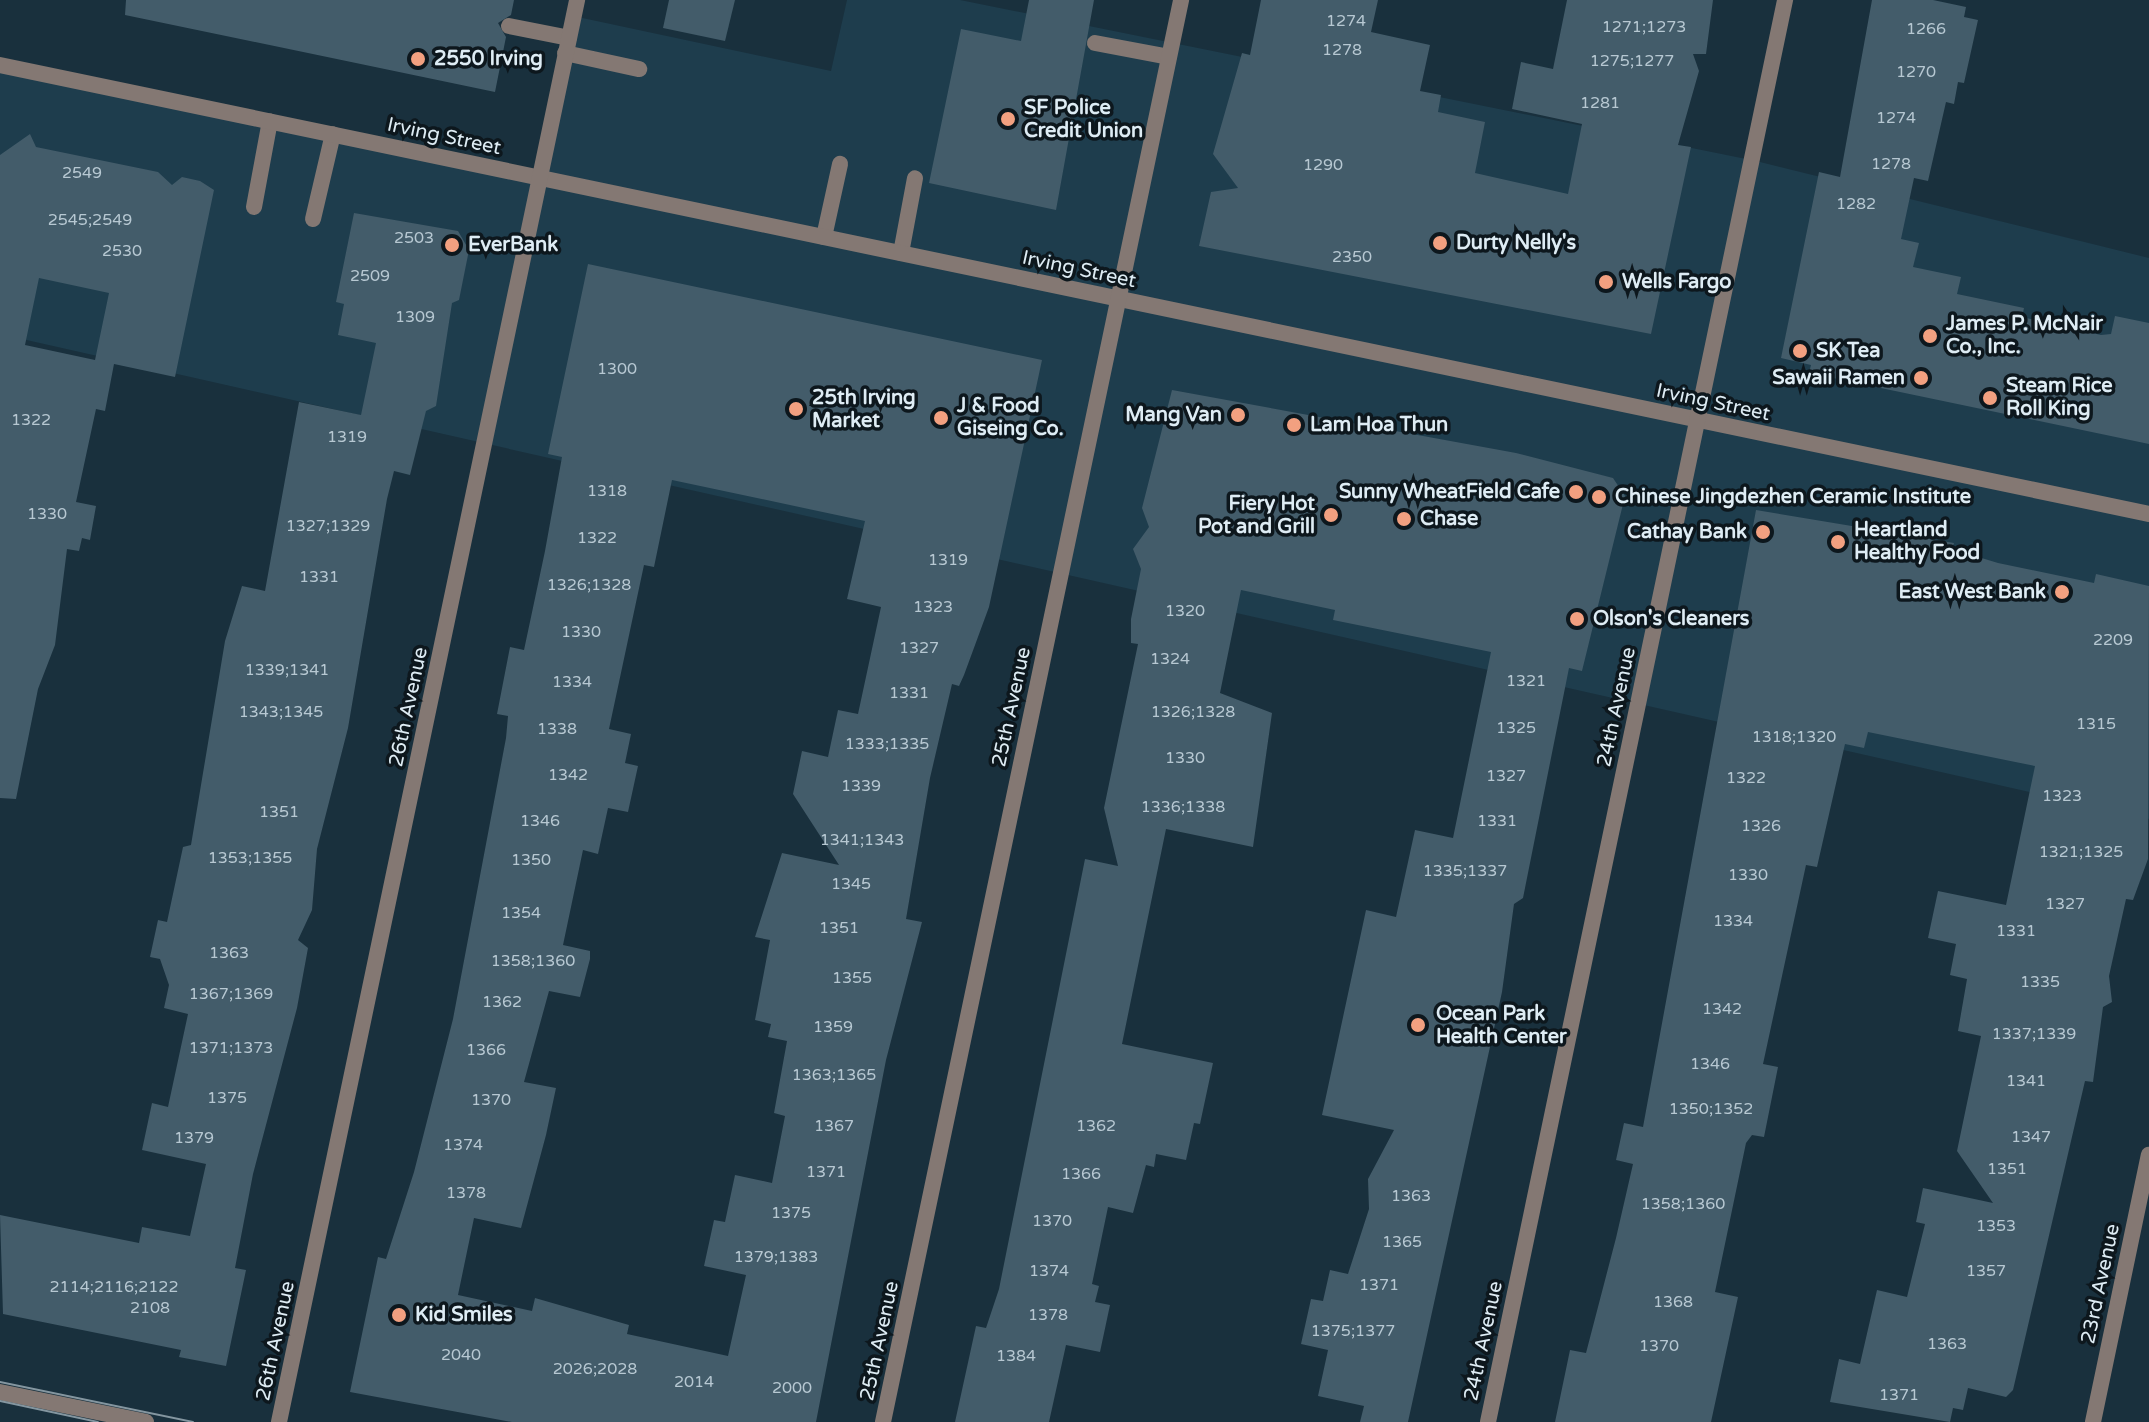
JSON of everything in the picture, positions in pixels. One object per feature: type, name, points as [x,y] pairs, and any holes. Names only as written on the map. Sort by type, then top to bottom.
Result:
[{"type":"street","name":"26th Avenue","points":[[279,1422],[577,0]]},
{"type":"street","name":"25th Avenue","points":[[883,1422],[1181,0]]},
{"type":"street","name":"24th Avenue","points":[[1488,1422],[1785,0]]},
{"type":"street","points":[[509,26],[639,69]]},
{"type":"street","points":[[1095,43],[1169,57]]},
{"type":"street","name":"Irving Street","points":[[0,65],[2149,514]]},
{"type":"street","points":[[254,207],[270,121]]},
{"type":"street","points":[[313,219],[333,134]]},
{"type":"street","points":[[824,237],[840,164]]},
{"type":"street","points":[[901,253],[915,178]]},
{"type":"street","name":"23rd Avenue","points":[[2093,1422],[2149,1155]]},
{"type":"street","points":[[0,1392],[146,1422]]},
{"type":"shaded area","points":[[847,0],[960,0],[1756,161],[2149,258],[2149,819],[0,334],[0,64],[537,174],[573,16],[831,71]]},
{"type":"building","name":"2550 Irving","points":[[126,0],[514,0],[511,15],[498,23],[506,37],[495,92],[125,15]]},
{"type":"building","points":[[669,0],[735,0],[725,41],[663,28]]},
{"type":"building","name":"SF Police Credit Union","points":[[1029,0],[1094,0],[1056,210],[929,183],[961,29],[1021,41]]},
{"type":"building","points":[[1261,0],[1378,0],[1371,32],[1430,45],[1420,91],[1441,95],[1438,112],[1485,122],[1475,173],[1568,194],[1582,124],[1512,109],[1521,62],[1553,69],[1567,0],[1713,0],[1706,54],[1693,54],[1699,71],[1678,145],[1691,147],[1651,334],[1199,246],[1211,192],[1238,188],[1213,154],[1242,53],[1250,55]]},
{"type":"building","points":[[1872,0],[1933,0],[1966,7],[1964,17],[1978,20],[1964,83],[1958,82],[1954,104],[1946,102],[1928,181],[1914,178],[1901,239],[1919,243],[1913,267],[1961,277],[1957,294],[2024,308],[2022,317],[2101,335],[2111,334],[2115,316],[2149,323],[2149,444],[1809,373],[1811,365],[1781,358],[1819,172],[1840,177]]},
{"type":"building","points":[[30,134],[36,147],[158,172],[172,185],[182,177],[200,181],[214,190],[175,377],[114,364],[105,411],[96,409],[76,502],[96,506],[90,540],[82,538],[79,551],[67,549],[55,645],[38,689],[16,799],[0,798],[0,155]],"holes":[[[39,278],[109,293],[95,360],[25,345]]]},
{"type":"building","points":[[354,213],[458,231],[469,250],[459,300],[452,303],[436,406],[426,411],[410,475],[394,471],[387,499],[348,728],[317,849],[312,910],[298,940],[308,948],[297,1008],[253,1174],[235,1268],[246,1270],[226,1366],[179,1357],[181,1350],[3,1314],[0,1215],[139,1243],[142,1227],[190,1236],[206,1164],[142,1150],[152,1103],[168,1107],[188,1014],[164,1008],[169,985],[160,959],[150,957],[158,920],[167,922],[183,847],[191,845],[225,641],[242,586],[265,591],[299,402],[361,415],[376,343],[338,335],[344,304],[336,302]]},
{"type":"building","points":[[588,264],[1042,360],[989,607],[959,686],[952,684],[930,778],[906,919],[922,922],[886,1060],[816,1422],[512,1422],[350,1392],[378,1257],[386,1259],[414,1172],[453,1019],[506,738],[508,716],[497,714],[510,647],[524,650],[562,457],[548,454]],"holes":[[[672,480],[865,521],[847,599],[881,607],[858,714],[838,710],[828,757],[802,751],[793,794],[839,865],[782,853],[755,937],[770,940],[755,1020],[771,1024],[768,1037],[787,1041],[774,1113],[785,1116],[772,1183],[735,1175],[725,1222],[714,1220],[704,1266],[746,1275],[728,1356],[627,1334],[629,1325],[535,1298],[532,1311],[458,1295],[474,1218],[521,1228],[546,1135],[556,1088],[524,1082],[549,991],[580,997],[590,959],[590,951],[563,945],[583,850],[598,854],[608,808],[628,812],[638,766],[625,763],[631,734],[609,729],[644,565],[654,567]]]},
{"type":"building","points":[[1172,390],[1516,453],[1613,478],[1625,496],[1582,671],[1569,668],[1523,898],[1514,904],[1502,992],[1408,1422],[1360,1422],[1364,1406],[1318,1396],[1328,1350],[1301,1344],[1311,1299],[1323,1301],[1330,1270],[1348,1274],[1369,1209],[1368,1179],[1394,1130],[1322,1115],[1366,910],[1396,917],[1415,830],[1453,838],[1491,652],[1333,620],[1335,610],[1241,590],[1220,693],[1272,713],[1253,847],[1166,829],[1122,1044],[1213,1063],[1200,1124],[1194,1123],[1186,1160],[1156,1154],[1154,1167],[1146,1165],[1133,1213],[1108,1207],[1092,1284],[1099,1286],[1095,1302],[1110,1305],[1100,1352],[1066,1345],[1049,1422],[955,1422],[976,1326],[986,1328],[999,1289],[1085,859],[1118,866],[1104,808],[1138,644],[1131,643],[1131,619],[1141,569],[1133,549],[1149,527],[1142,508]]},
{"type":"building","points":[[1756,510],[1954,543],[1952,549],[1998,563],[2094,583],[2096,574],[2149,586],[2148,859],[2133,900],[2126,899],[2109,976],[2112,1002],[2103,1007],[2093,1082],[2085,1081],[2013,1390],[2006,1397],[1968,1388],[1963,1410],[1953,1408],[1950,1422],[1830,1402],[1839,1359],[1860,1364],[1877,1290],[1907,1297],[1925,1224],[1916,1222],[1923,1188],[1993,1203],[1957,1151],[1981,1036],[1958,1031],[1967,979],[1950,975],[1956,944],[1928,938],[1938,891],[2006,905],[2035,766],[1868,732],[1864,748],[1845,744],[1817,867],[1806,865],[1763,1064],[1778,1067],[1764,1137],[1752,1135],[1746,1143],[1715,1292],[1738,1297],[1711,1422],[1555,1422],[1570,1350],[1586,1353],[1616,1238],[1633,1164],[1616,1160],[1624,1123],[1643,1127]]},
{"type":"tram line","points":[[0,1382],[193,1422]]},
{"type":"tram line","points":[[0,1401],[98,1422]]},
{"type":"place","name":"2550 Irving","points":[[418,59]]},
{"type":"place","name":"SF Police Credit Union","points":[[1008,119]]},
{"type":"place","name":"Durty Nelly's","points":[[1440,243]]},
{"type":"place","name":"EverBank","points":[[452,245]]},
{"type":"place","name":"Wells Fargo","points":[[1606,282]]},
{"type":"place","name":"James P. McNair Co., Inc.","points":[[1930,336]]},
{"type":"place","name":"SK Tea","points":[[1800,351]]},
{"type":"place","name":"Sawaii Ramen","points":[[1921,378]]},
{"type":"place","name":"Steam Rice Roll King","points":[[1990,398]]},
{"type":"place","name":"25th Irving Market","points":[[796,409]]},
{"type":"place","name":"Mang Van","points":[[1238,415]]},
{"type":"place","name":"J & Food Giseing Co.","points":[[941,418]]},
{"type":"place","name":"Lam Hoa Thun","points":[[1294,425]]},
{"type":"place","name":"Sunny WheatField Cafe","points":[[1576,492]]},
{"type":"place","name":"Chinese Jingdezhen Ceramic Institute","points":[[1599,497]]},
{"type":"place","name":"Fiery Hot Pot and Grill","points":[[1331,515]]},
{"type":"place","name":"Chase","points":[[1404,519]]},
{"type":"place","name":"Cathay Bank","points":[[1763,532]]},
{"type":"place","name":"Heartland Healthy Food","points":[[1838,542]]},
{"type":"place","name":"East West Bank","points":[[2062,592]]},
{"type":"place","name":"Olson's Cleaners","points":[[1577,619]]},
{"type":"place","name":"Ocean Park Health Center","points":[[1418,1025]]},
{"type":"place","name":"Kid Smiles","points":[[399,1315]]}]
